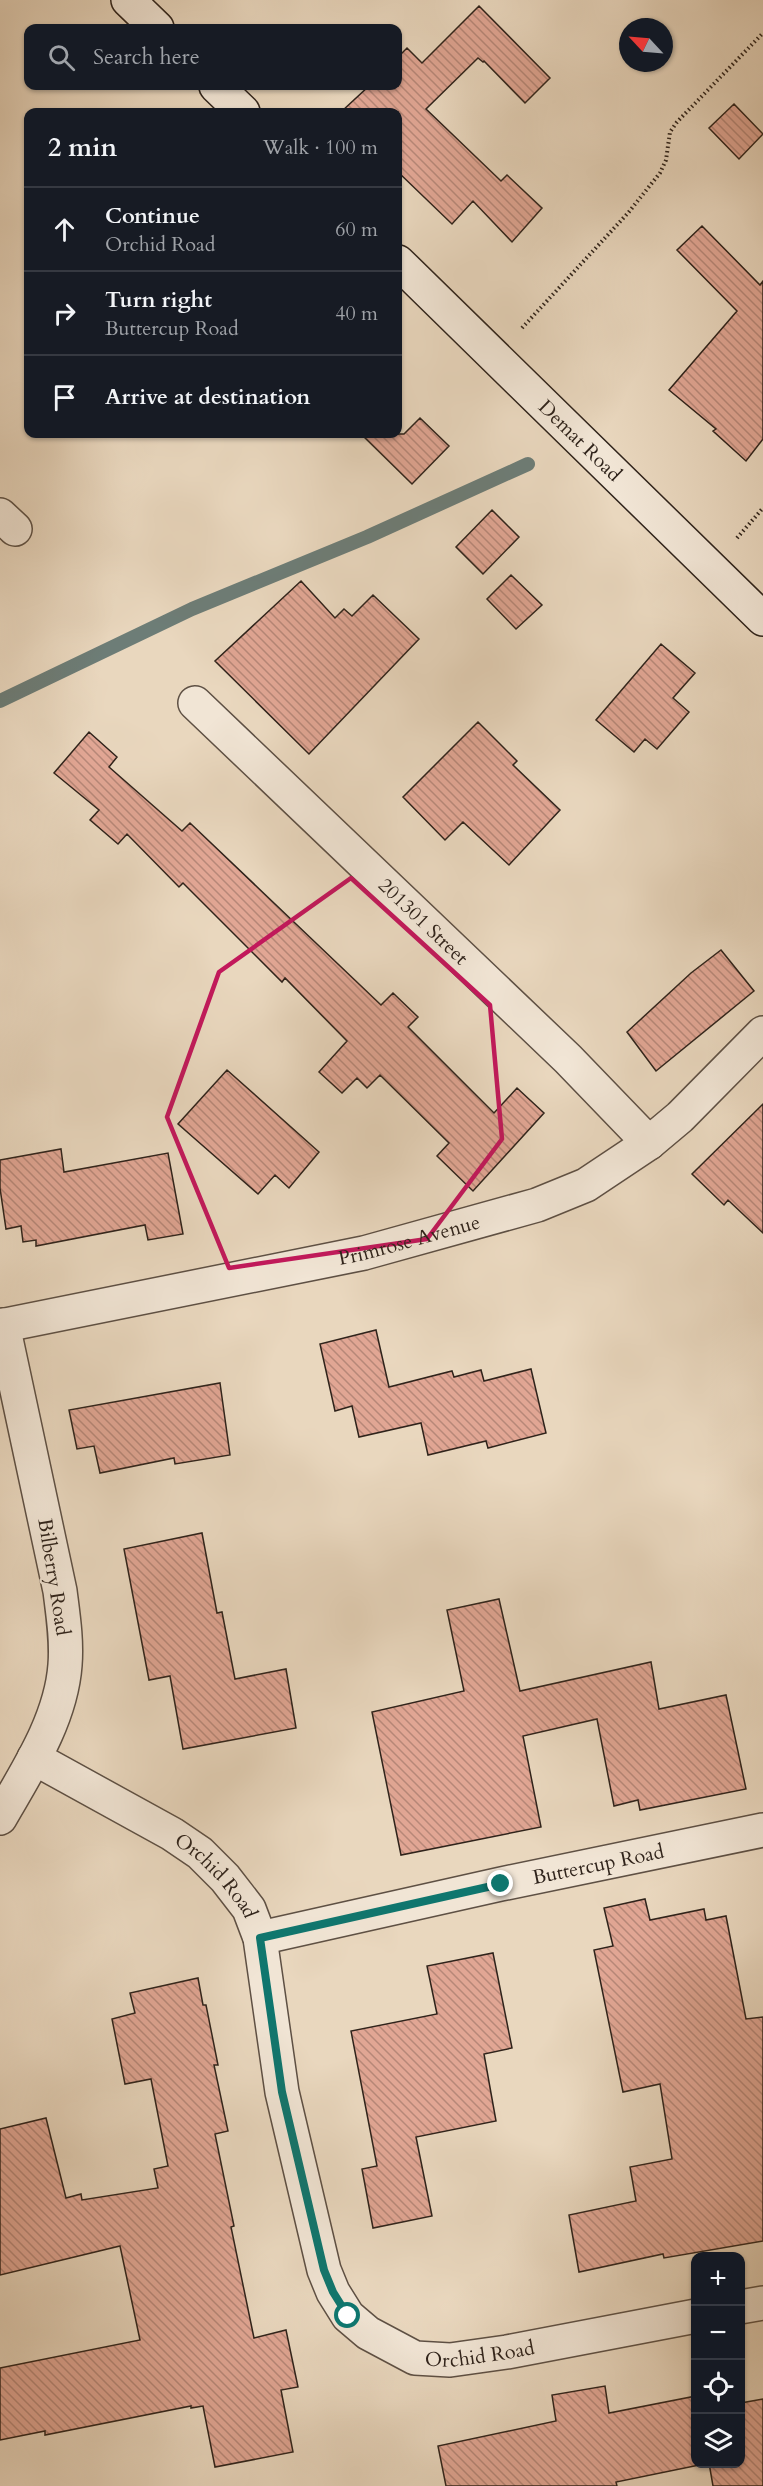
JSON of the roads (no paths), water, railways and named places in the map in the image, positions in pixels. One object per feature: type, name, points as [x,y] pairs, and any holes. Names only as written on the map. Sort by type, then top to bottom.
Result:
[{"type":"street","points":[[128,0],[153,24]]},
{"type":"street","points":[[220,90],[239,108]]},
{"type":"street","name":"Demat Road","points":[[402,266],[763,619]]},
{"type":"street","name":"201301 Street","points":[[195,703],[568,1059],[649,1143]]},
{"type":"street","name":"Primrose Avenue","points":[[2,1326],[364,1253],[537,1205],[586,1185],[649,1143],[680,1117],[763,1033]]},
{"type":"street","name":"Bilberry Road","points":[[0,1818],[34,1758],[53,1715],[61,1690],[65,1665],[65,1632],[60,1591],[2,1326]]},
{"type":"street","name":"Orchid Road","points":[[34,1758],[172,1834],[200,1853],[225,1878],[249,1909],[260,1938],[282,2092],[324,2270],[333,2292],[348,2316],[368,2333],[415,2358],[450,2360],[507,2352],[691,2317]]},
{"type":"street","name":"Buttercup Road","points":[[260,1938],[501,1884],[763,1830]]},
{"type":"street","points":[[745,2306],[763,2302]]},
{"type":"waterway","points":[[0,701],[192,609],[367,537],[528,464]]}]
